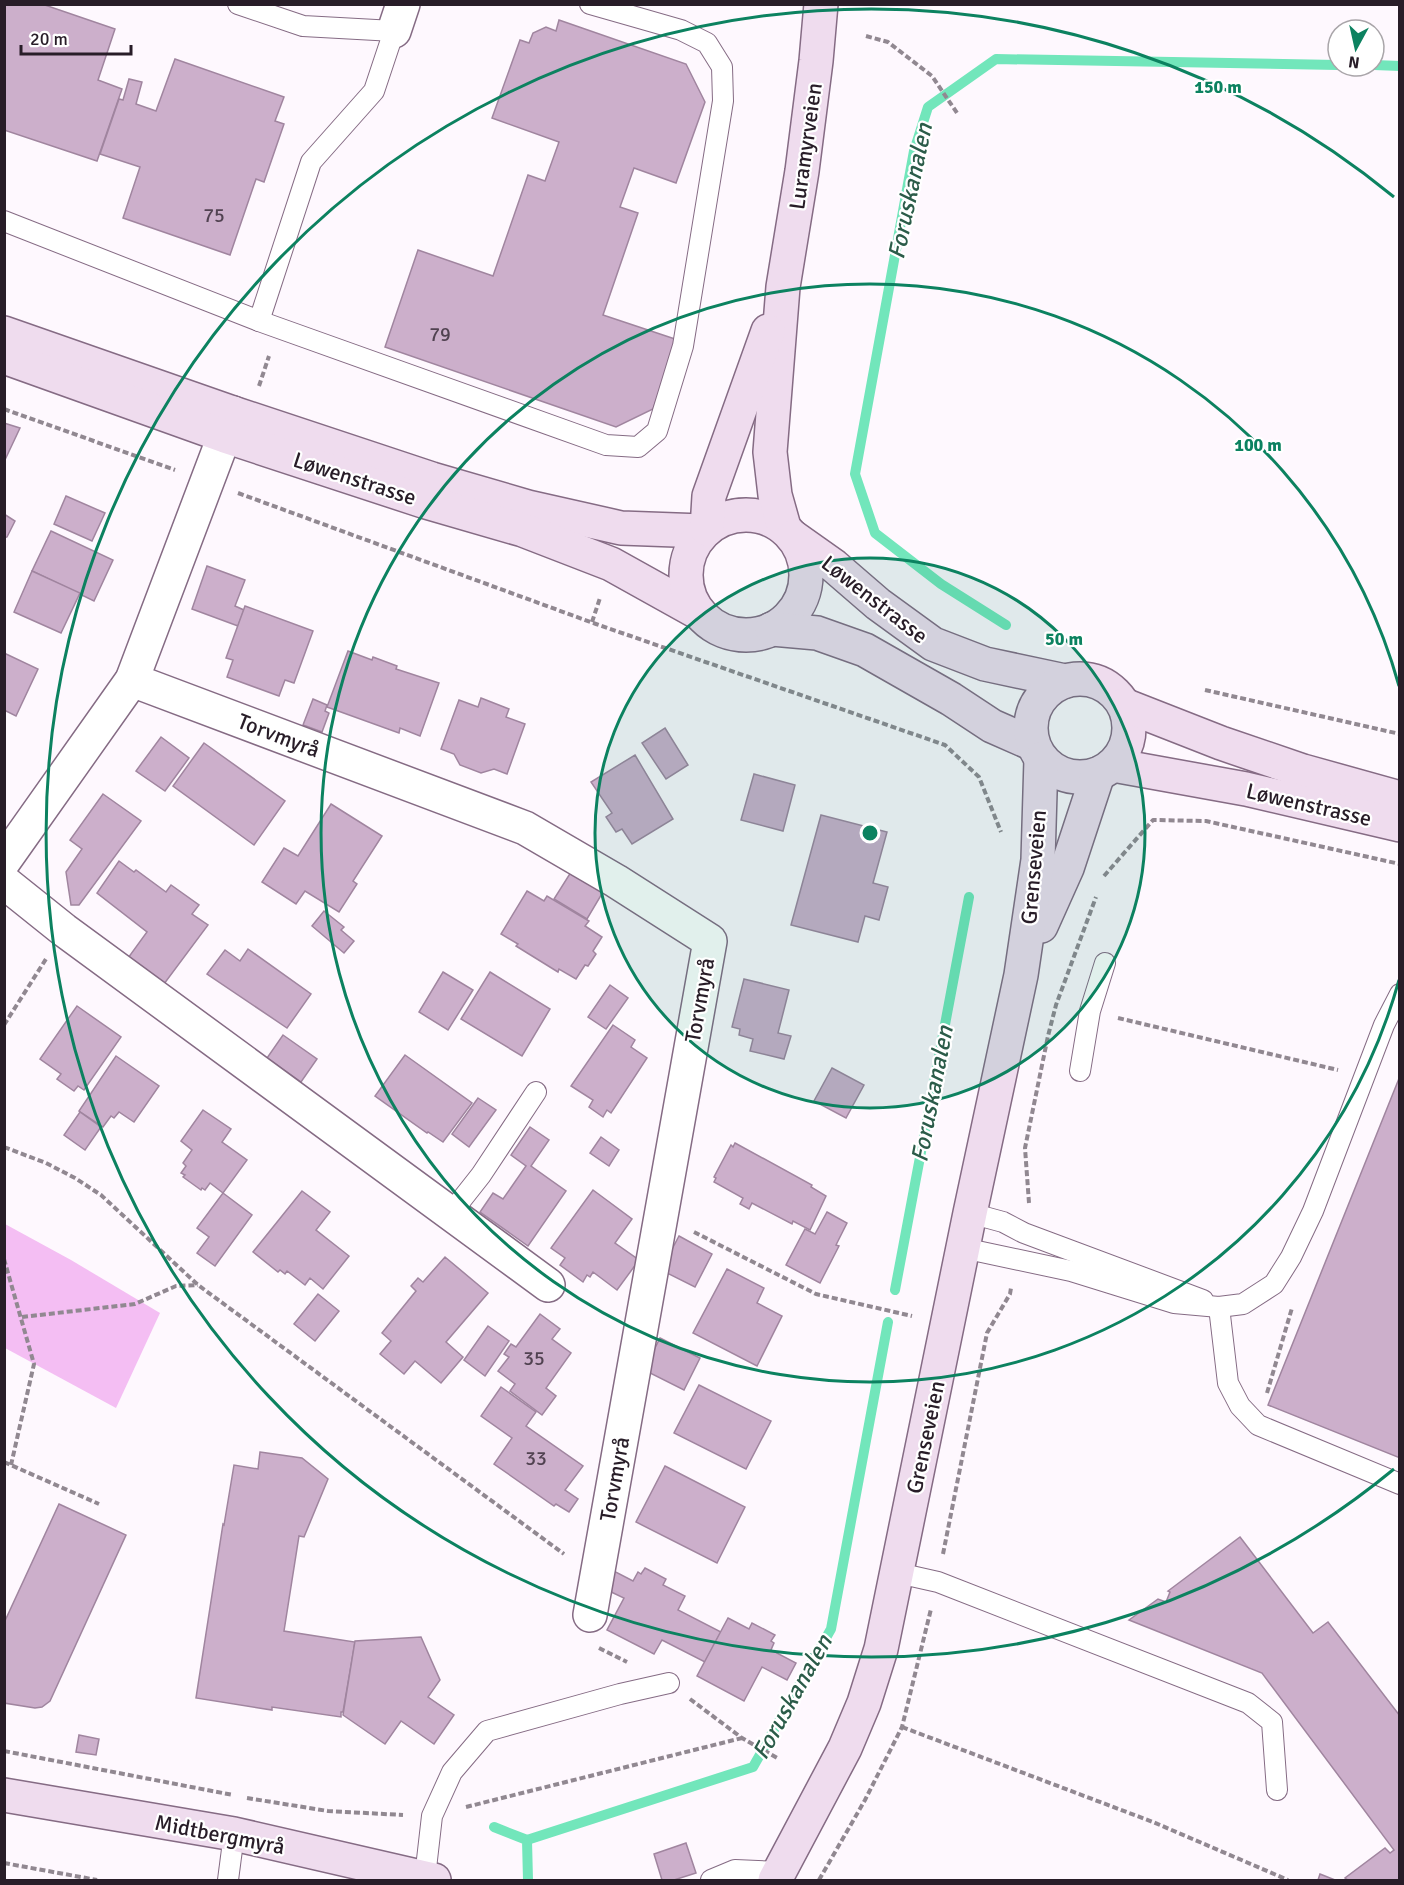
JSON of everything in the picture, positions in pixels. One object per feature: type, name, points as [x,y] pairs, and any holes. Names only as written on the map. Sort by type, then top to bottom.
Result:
[{"type":"main road","name":"Luramyrveien","points":[[789,532],[775,495],[770,452],[783,287],[804,160],[821,4]]},
{"type":"main road","name":"Luramyrveien","points":[[705,530],[709,496],[783,287]]},
{"type":"main road","name":"Løwenstrasse","points":[[4,333],[426,502],[524,530],[611,564],[699,614]]},
{"type":"main road","name":"Løwenstrasse","points":[[4,357],[229,424],[528,507],[621,528],[705,530]]},
{"type":"main road","points":[[751,514],[768,519],[789,532],[801,549],[806,567],[806,586],[799,603],[788,619],[772,629],[753,635],[733,634],[714,627],[699,614],[689,598],[685,581],[686,563],[692,546],[705,530],[717,521],[734,515],[751,514]]},
{"type":"main road","name":"Løwenstrasse","points":[[789,532],[933,644],[985,664],[1065,681]]},
{"type":"main road","name":"Løwenstrasse","points":[[772,629],[818,633],[865,650],[1037,752]]},
{"type":"main road","points":[[1082,678],[1099,682],[1113,692],[1124,705],[1129,721],[1129,737],[1123,752],[1106,770],[1083,777],[1067,776],[1053,770],[1037,752],[1030,729],[1033,713],[1040,699],[1051,688],[1065,681],[1082,678]]},
{"type":"main road","name":"Løwenstrasse","points":[[1124,705],[1303,771],[1400,798]]},
{"type":"main road","name":"Grenseveien","points":[[778,1876],[845,1748],[864,1703],[881,1649],[1021,975],[1038,860],[1037,752]]},
{"type":"main road","name":"Løwenstrasse","points":[[1106,770],[1246,789],[1400,825]]},
{"type":"main road","name":"Grenseveien","points":[[1021,975],[1106,770]]},
{"type":"main road","name":"Midtbergmyrå","points":[[4,1795],[234,1834],[429,1879]]},
{"type":"street","points":[[4,861],[132,680],[229,424]]},
{"type":"street","name":"Torvmyrå","points":[[132,680],[525,828],[710,941],[590,1615]]},
{"type":"street","points":[[4,882],[64,930],[548,1284]]},
{"type":"lane","points":[[238,4],[303,26],[399,17],[374,91],[311,162],[259,321]]},
{"type":"lane","points":[[4,221],[259,321],[606,445],[639,447],[657,431],[683,346],[723,101],[722,67],[707,43],[681,30],[590,4]]},
{"type":"lane","points":[[1080,1071],[1090,1011],[1105,963]]},
{"type":"lane","points":[[963,1248],[1071,1271],[1174,1303],[1220,1307],[1243,1304],[1274,1284],[1291,1257],[1313,1211],[1384,1025],[1400,994]]},
{"type":"lane","points":[[452,1213],[482,1175],[536,1092]]},
{"type":"lane","points":[[970,1213],[1003,1222],[1024,1233],[1220,1307]]},
{"type":"lane","points":[[1220,1307],[1228,1383],[1240,1406],[1258,1425],[1400,1484]]},
{"type":"lane","points":[[898,1573],[938,1582],[1248,1703],[1272,1722],[1277,1790]]},
{"type":"lane","points":[[429,1879],[432,1816],[452,1772],[487,1731],[620,1694],[669,1683]]},
{"type":"lane","points":[[228,1881],[234,1834]]},
{"type":"lane","points":[[711,1881],[735,1870],[778,1876]]},
{"type":"path","points":[[866,36],[888,42],[933,76],[957,113]]},
{"type":"path","points":[[229,424],[253,401],[279,328]]},
{"type":"path","points":[[4,409],[596,624],[945,745],[979,777],[1004,839]]},
{"type":"path","points":[[1205,690],[1400,734]]},
{"type":"path","points":[[1103,877],[1153,820],[1206,821],[1400,864]]},
{"type":"path","points":[[4,1025],[64,930]]},
{"type":"path","points":[[1056,1005],[1090,1011],[1365,1077]]},
{"type":"path","points":[[4,1147],[46,1163],[101,1195],[198,1285],[596,1577]]},
{"type":"path","points":[[661,1215],[816,1294],[915,1317]]},
{"type":"path","points":[[4,1259],[34,1364],[11,1465]]},
{"type":"path","points":[[22,1317],[135,1304],[176,1286],[198,1285]]},
{"type":"path","points":[[819,1881],[865,1800],[902,1727],[938,1582],[987,1333],[1010,1294],[1012,1285]]},
{"type":"path","points":[[4,1462],[99,1504]]},
{"type":"path","points":[[902,1727],[1152,1822],[1288,1881]]},
{"type":"path","points":[[4,1751],[273,1803],[328,1811],[432,1816],[742,1738],[779,1759]]},
{"type":"path","points":[[4,1863],[97,1881]]},
{"type":"shaded area","points":[[5,1224],[160,1313],[116,1408],[5,1348]]},
{"type":"building","points":[[4,4],[42,4],[115,29],[98,80],[122,89],[97,161],[4,130]]},
{"type":"building","points":[[559,20],[686,64],[705,102],[676,183],[634,168],[620,207],[638,213],[603,315],[678,340],[653,409],[616,427],[385,347],[418,250],[493,276],[528,175],[545,181],[559,142],[492,118],[520,40],[529,43],[533,33],[546,27],[556,31]]},
{"type":"building","points":[[175,59],[284,97],[275,121],[284,124],[264,182],[256,179],[230,255],[123,218],[140,167],[100,154],[119,99],[123,100],[129,79],[142,82],[136,104],[156,111]]},
{"type":"building","points":[[4,423],[20,428],[4,462]]},
{"type":"building","points":[[66,496],[105,513],[92,541],[54,524]]},
{"type":"building","points":[[4,514],[15,521],[7,537],[4,538]]},
{"type":"building","points":[[51,531],[113,560],[94,601],[32,571]]},
{"type":"building","points":[[207,566],[245,580],[235,606],[244,610],[238,626],[192,609]]},
{"type":"building","points":[[32,571],[80,593],[61,633],[14,612]]},
{"type":"building","points":[[245,606],[313,631],[294,683],[285,680],[279,696],[227,677],[233,660],[226,658]]},
{"type":"building","points":[[348,651],[372,660],[373,657],[397,666],[396,669],[439,683],[420,736],[400,728],[399,733],[327,707]]},
{"type":"building","points":[[4,653],[38,669],[16,716],[4,710]]},
{"type":"building","points":[[481,698],[509,709],[506,717],[525,724],[507,774],[494,769],[481,773],[460,765],[454,754],[441,749],[459,700],[478,707]]},
{"type":"building","points":[[313,699],[327,705],[325,711],[329,713],[322,732],[303,725]]},
{"type":"building","points":[[665,728],[688,765],[666,779],[642,743]]},
{"type":"building","points":[[161,737],[189,758],[165,791],[136,771]]},
{"type":"building","points":[[204,743],[285,801],[254,845],[173,786]]},
{"type":"building","points":[[635,755],[673,819],[632,844],[622,829],[616,832],[606,817],[612,813],[591,782]]},
{"type":"building","points":[[754,774],[795,785],[783,831],[741,820]]},
{"type":"building","points":[[103,794],[141,821],[79,905],[71,905],[66,872],[82,849],[70,840]]},
{"type":"building","points":[[331,804],[382,836],[353,881],[357,884],[339,912],[305,891],[296,904],[262,882],[284,848],[298,856]]},
{"type":"building","points":[[821,815],[887,832],[873,883],[888,887],[879,920],[865,916],[858,942],[791,925]]},
{"type":"building","points":[[119,861],[134,872],[136,870],[166,892],[171,885],[199,905],[192,914],[208,925],[164,984],[128,958],[147,932],[97,893]]},
{"type":"building","points":[[571,872],[603,892],[587,919],[554,899]]},
{"type":"building","points":[[527,891],[544,901],[547,896],[589,921],[585,926],[602,937],[593,951],[596,954],[576,979],[559,969],[558,972],[501,934]]},
{"type":"building","points":[[324,911],[344,927],[341,930],[354,941],[344,953],[312,926]]},
{"type":"building","points":[[248,949],[311,994],[287,1028],[207,974],[225,950],[240,961]]},
{"type":"building","points":[[443,972],[473,990],[448,1030],[419,1012]]},
{"type":"building","points":[[490,972],[550,1009],[522,1056],[461,1019]]},
{"type":"building","points":[[744,979],[789,990],[778,1033],[791,1036],[784,1059],[750,1051],[753,1039],[739,1035],[740,1029],[732,1027]]},
{"type":"building","points":[[610,985],[628,998],[606,1029],[588,1017]]},
{"type":"building","points":[[77,1006],[121,1037],[84,1090],[78,1086],[74,1091],[57,1079],[61,1074],[40,1059]]},
{"type":"building","points":[[613,1025],[635,1040],[631,1047],[647,1058],[611,1113],[607,1110],[603,1117],[589,1107],[593,1100],[571,1086]]},
{"type":"building","points":[[283,1035],[317,1059],[301,1082],[267,1058]]},
{"type":"building","points":[[405,1055],[472,1103],[443,1142],[375,1096]]},
{"type":"building","points":[[116,1056],[159,1086],[134,1122],[119,1112],[114,1118],[111,1116],[103,1127],[79,1111]]},
{"type":"building","points":[[832,1068],[864,1085],[846,1118],[814,1101]]},
{"type":"building","points":[[1400,1076],[1400,1458],[1268,1405]]},
{"type":"building","points":[[478,1098],[496,1110],[469,1147],[452,1134]]},
{"type":"building","points":[[203,1110],[231,1129],[222,1142],[247,1160],[223,1193],[210,1183],[205,1190],[202,1188],[201,1190],[181,1173],[186,1166],[183,1163],[192,1150],[181,1141]]},
{"type":"building","points":[[80,1112],[101,1127],[85,1150],[64,1135]]},
{"type":"building","points":[[530,1127],[549,1140],[531,1166],[566,1191],[528,1246],[480,1212],[493,1193],[503,1199],[526,1166],[511,1155]]},
{"type":"building","points":[[601,1137],[619,1150],[609,1166],[590,1153]]},
{"type":"building","points":[[735,1143],[812,1185],[811,1187],[826,1196],[810,1230],[793,1221],[792,1224],[752,1203],[749,1209],[740,1204],[743,1198],[714,1182],[716,1178],[714,1177],[731,1145],[733,1147]]},
{"type":"building","points":[[593,1190],[632,1219],[615,1243],[639,1260],[617,1290],[593,1272],[590,1277],[587,1275],[583,1282],[560,1265],[565,1258],[551,1248]]},
{"type":"building","points":[[302,1191],[330,1212],[316,1230],[349,1256],[323,1289],[310,1278],[305,1285],[287,1271],[285,1274],[280,1270],[278,1272],[253,1252]]},
{"type":"building","points":[[223,1193],[252,1215],[215,1266],[197,1253],[209,1237],[197,1228]]},
{"type":"building","points":[[827,1212],[847,1223],[836,1245],[839,1246],[820,1283],[786,1265],[805,1229],[815,1234]]},
{"type":"building","points":[[679,1236],[712,1254],[695,1287],[661,1270]]},
{"type":"building","points":[[445,1257],[488,1293],[446,1342],[463,1357],[441,1383],[415,1361],[404,1374],[380,1354],[391,1341],[382,1333],[416,1291],[411,1286],[418,1278],[423,1282]]},
{"type":"building","points":[[727,1269],[764,1288],[757,1303],[782,1316],[757,1366],[693,1333]]},
{"type":"building","points":[[318,1294],[339,1311],[315,1341],[294,1324]]},
{"type":"building","points":[[540,1314],[560,1329],[552,1339],[571,1353],[546,1388],[556,1396],[542,1415],[510,1391],[515,1384],[498,1371],[509,1357],[504,1354],[511,1344],[516,1347]]},
{"type":"building","points":[[488,1326],[509,1341],[485,1376],[464,1360]]},
{"type":"building","points":[[660,1338],[700,1358],[684,1390],[644,1370]]},
{"type":"building","points":[[699,1385],[771,1421],[746,1469],[674,1433]]},
{"type":"building","points":[[501,1387],[536,1412],[526,1426],[583,1466],[565,1490],[578,1499],[569,1512],[556,1504],[554,1506],[494,1464],[512,1438],[481,1416]]},
{"type":"building","points":[[260,1452],[302,1458],[328,1479],[304,1537],[299,1536],[284,1631],[355,1642],[341,1717],[272,1707],[272,1710],[196,1698],[234,1465],[258,1469]]},
{"type":"building","points":[[665,1466],[745,1507],[717,1563],[636,1522]]},
{"type":"building","points":[[59,1504],[126,1535],[50,1701],[42,1707],[35,1708],[4,1703],[4,1623]]},
{"type":"building","points":[[1240,1537],[1313,1633],[1328,1622],[1400,1716],[1400,1880],[1348,1880],[1345,1878],[1385,1848],[1390,1853],[1394,1850],[1262,1673],[1129,1620],[1158,1599],[1166,1602],[1170,1592],[1168,1591]]},
{"type":"building","points":[[645,1568],[666,1579],[663,1585],[685,1596],[678,1610],[721,1632],[705,1662],[662,1640],[654,1654],[607,1630],[624,1598],[607,1590],[612,1570],[633,1581],[638,1572],[641,1574]]},
{"type":"building","points":[[728,1618],[749,1629],[752,1623],[775,1635],[771,1641],[774,1643],[771,1650],[796,1663],[787,1680],[762,1667],[744,1701],[697,1676]]},
{"type":"building","points":[[421,1637],[440,1680],[428,1697],[454,1715],[434,1744],[401,1721],[385,1744],[343,1715],[355,1641]]},
{"type":"building","points":[[79,1735],[99,1739],[96,1755],[76,1752]]},
{"type":"building","points":[[686,1843],[696,1873],[674,1880],[662,1880],[654,1854]]},
{"type":"building","points":[[1320,1874],[1335,1880],[1318,1880]]},
{"type":"waterway","name":"Foruskanalen","points":[[1006,625],[941,584],[875,533],[855,474],[914,151],[928,107],[996,59],[1326,65]]},
{"type":"waterway","name":"Foruskanalen","points":[[1386,65],[1400,66]]},
{"type":"waterway","name":"Foruskanalen","points":[[895,1290],[969,897]]},
{"type":"waterway","name":"Foruskanalen","points":[[527,1840],[753,1767],[831,1629],[888,1322]]},
{"type":"waterway","name":"Foruskanalen","points":[[494,1827],[527,1840],[528,1880]]}]
